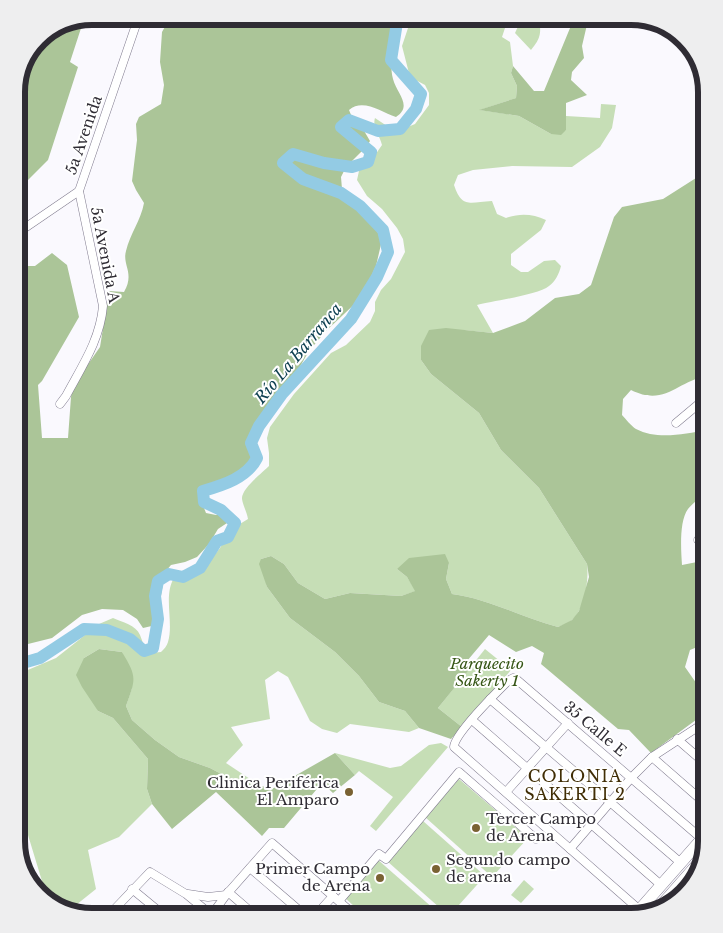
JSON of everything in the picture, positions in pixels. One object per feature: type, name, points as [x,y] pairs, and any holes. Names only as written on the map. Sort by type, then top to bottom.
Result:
[{"type":"street","name":"5a Avenida","points":[[25,228],[79,191],[136,25]]},
{"type":"street","name":"5a Avenida A","points":[[60,404],[95,340],[100,328],[103,306],[79,191]]},
{"type":"street","points":[[676,423],[698,404]]},
{"type":"street","name":"35 Calle E","points":[[490,699],[511,679],[516,679],[698,831]]},
{"type":"street","points":[[633,908],[454,747],[455,741],[490,699],[681,863]]},
{"type":"street","points":[[472,720],[661,885]]},
{"type":"street","points":[[492,800],[527,769],[568,723]]},
{"type":"street","points":[[570,849],[632,777],[652,757],[698,727]]},
{"type":"street","points":[[677,739],[698,757]]},
{"type":"street","points":[[652,757],[698,797]]},
{"type":"street","points":[[324,908],[379,854],[386,859],[459,772],[461,774],[471,762]]},
{"type":"street","points":[[461,774],[536,839]]},
{"type":"street","points":[[217,908],[227,893],[272,843],[347,908]]},
{"type":"street","points":[[644,906],[698,843]]},
{"type":"street","points":[[250,868],[297,908]]},
{"type":"street","points":[[114,908],[150,872],[186,894],[203,908]]},
{"type":"street","points":[[132,889],[155,908]]},
{"type":"street","points":[[186,894],[202,897],[227,893],[246,908]]},
{"type":"green space","points":[[166,25],[397,25],[391,64],[393,79],[404,104],[403,109],[396,117],[378,109],[360,105],[349,110],[354,122],[363,129],[370,141],[346,167],[341,177],[342,189],[369,217],[382,240],[376,266],[361,298],[326,331],[309,351],[298,370],[254,429],[257,446],[253,458],[233,477],[220,480],[205,494],[202,503],[206,513],[216,515],[231,511],[231,516],[227,523],[218,529],[209,544],[197,557],[171,565],[165,572],[156,625],[143,628],[137,619],[123,610],[102,609],[82,615],[52,638],[25,645],[25,266],[35,266],[52,253],[67,265],[79,317],[38,385],[42,438],[68,438],[73,386],[100,347],[109,291],[124,292],[127,285],[126,251],[144,203],[132,181],[137,140],[136,124],[139,117],[161,104],[164,85],[160,62],[162,32]]},
{"type":"green space","points":[[409,25],[506,25],[502,37],[510,42],[513,66],[511,73],[517,86],[516,98],[480,110],[519,116],[551,134],[566,130],[566,116],[600,118],[601,104],[616,105],[612,128],[600,147],[572,167],[512,166],[473,170],[458,175],[454,185],[460,198],[464,201],[472,203],[492,201],[497,214],[506,218],[526,215],[546,220],[541,230],[511,254],[511,265],[521,272],[528,272],[544,261],[555,260],[561,266],[555,280],[543,289],[525,295],[477,305],[493,333],[463,330],[421,360],[431,374],[479,413],[501,450],[539,488],[587,564],[587,585],[580,609],[572,620],[558,627],[493,604],[452,594],[446,579],[449,563],[397,569],[407,577],[416,591],[401,596],[350,593],[325,599],[298,583],[284,564],[271,556],[261,559],[267,587],[290,618],[335,652],[359,676],[379,702],[405,711],[419,728],[409,732],[350,724],[337,733],[322,729],[310,721],[288,677],[278,671],[265,680],[270,719],[231,727],[243,745],[226,763],[250,779],[227,777],[210,768],[179,757],[155,740],[132,720],[126,706],[132,688],[122,652],[99,649],[84,658],[98,711],[113,718],[148,759],[147,789],[152,804],[119,837],[88,850],[96,889],[75,906],[67,903],[44,887],[28,835],[25,759],[25,671],[56,658],[99,624],[113,618],[135,629],[150,653],[161,652],[167,645],[170,634],[169,593],[174,578],[190,576],[202,571],[220,548],[230,530],[248,519],[242,499],[248,486],[269,466],[267,438],[270,427],[294,394],[331,353],[346,345],[370,322],[375,311],[375,302],[381,290],[391,279],[405,252],[403,239],[397,228],[382,209],[367,196],[357,180],[359,171],[373,158],[382,145],[375,128],[375,118],[390,128],[403,129],[415,124],[429,105],[429,93],[425,85],[410,77],[402,46]]},
{"type":"green space","points":[[519,25],[540,25],[540,34],[531,50],[515,33]]},
{"type":"green space","points":[[571,25],[587,25],[582,46],[584,58],[572,72],[571,80],[587,95],[566,103],[566,130],[561,135],[551,134],[519,116],[479,110],[516,98],[517,86],[511,73],[513,66],[534,91],[544,91]]},
{"type":"green space","points":[[82,26],[70,62],[78,67],[48,160],[25,183],[26,79],[36,55],[45,45],[55,36]]},
{"type":"green space","points":[[698,177],[698,379],[653,396],[631,390],[623,399],[622,415],[636,429],[653,434],[671,435],[698,432],[698,500],[685,514],[681,544],[682,565],[698,562],[698,647],[690,650],[685,667],[698,686],[698,718],[651,753],[629,730],[618,729],[541,664],[544,653],[532,646],[516,652],[489,635],[467,661],[472,666],[438,708],[462,727],[451,739],[419,728],[405,711],[379,702],[359,676],[335,652],[290,618],[267,587],[259,564],[261,559],[271,556],[284,564],[298,583],[325,599],[350,593],[401,596],[415,591],[407,577],[397,569],[409,558],[445,554],[449,563],[446,579],[452,594],[493,604],[558,627],[572,620],[579,611],[589,577],[587,564],[539,488],[501,450],[479,413],[431,374],[421,360],[421,346],[429,330],[446,328],[493,333],[525,321],[555,298],[579,294],[591,285],[614,217],[622,207],[663,199]]},
{"type":"green space","points":[[99,649],[122,652],[130,667],[133,678],[132,689],[126,706],[132,720],[179,757],[210,768],[227,777],[250,779],[258,785],[272,789],[335,753],[355,775],[333,793],[322,783],[284,828],[269,828],[262,836],[216,792],[172,829],[152,804],[147,789],[148,759],[113,718],[98,711],[76,675],[84,658]]},
{"type":"green space","name":"Parquecito Sakerty 1","points":[[485,649],[511,670],[462,727],[438,708]]},
{"type":"green space","points":[[441,743],[448,747],[376,831],[370,826],[393,797],[359,771],[355,775],[335,753],[390,768],[401,766],[429,745]]},
{"type":"green space","name":"Tercer Campo de Arena","points":[[459,779],[528,838],[492,877],[425,817]]},
{"type":"green space","name":"Segundo campo de arena","points":[[423,821],[485,876],[456,908],[440,908],[387,861]]},
{"type":"green space","name":"Primer Campo de Arena","points":[[377,859],[433,908],[356,908],[344,897]]},
{"type":"green space","points":[[524,880],[534,889],[521,903],[511,895]]},
{"type":"waterway","name":"Río La Barranca","points":[[25,662],[40,658],[84,629],[107,630],[130,639],[144,651],[153,648],[158,619],[155,596],[158,581],[169,574],[183,577],[200,568],[217,541],[228,537],[235,523],[221,510],[204,502],[203,491],[234,480],[253,465],[257,458],[251,443],[259,426],[282,394],[351,319],[377,277],[388,252],[383,230],[360,206],[341,193],[303,179],[283,163],[293,154],[324,163],[352,167],[368,162],[371,152],[341,127],[349,120],[378,131],[400,129],[416,109],[421,94],[391,60],[397,25]]},
{"type":"place","name":"Clinica Periférica El Amparo","points":[[349,792]]},
{"type":"place","name":"Tercer Campo de Arena","points":[[476,828]]},
{"type":"place","name":"Segundo campo de arena","points":[[436,869]]},
{"type":"place","name":"Primer Campo de Arena","points":[[380,878]]},
{"type":"district","name":"COLONIA SAKERTI 2","points":[[575,785]]}]
